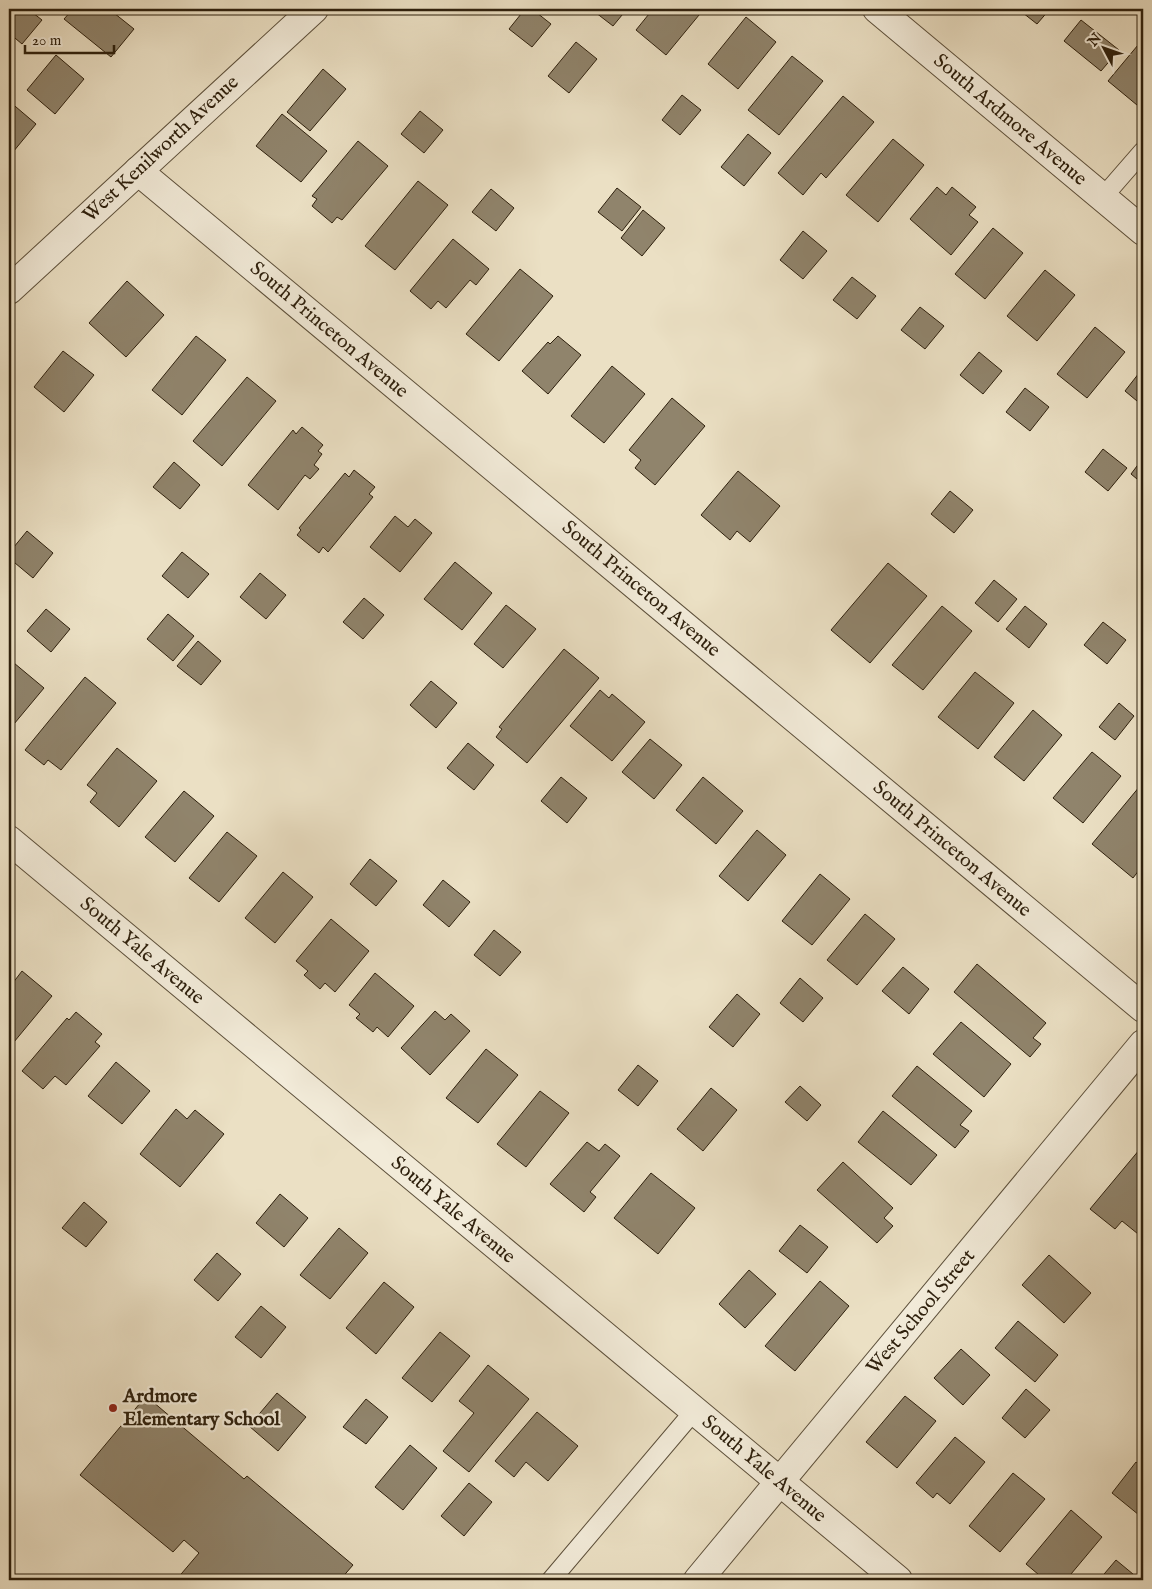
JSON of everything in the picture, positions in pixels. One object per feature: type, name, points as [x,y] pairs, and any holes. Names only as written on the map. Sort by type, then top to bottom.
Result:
[{"type":"street","name":"West Kenilworth Avenue","points":[[9,290],[314,9]]},
{"type":"street","name":"South Ardmore Avenue","points":[[876,9],[1143,231]]},
{"type":"street","name":"South Princeton Avenue","points":[[138,171],[1143,1008]]},
{"type":"street","name":"South Yale Avenue","points":[[9,840],[898,1580]]},
{"type":"street","name":"West School Street","points":[[698,1580],[1143,1044]]},
{"type":"lane","points":[[1103,197],[1143,151]]},
{"type":"lane","points":[[551,1580],[694,1411]]},
{"type":"building","points":[[14,9],[28,9],[42,20],[22,44],[9,33],[9,16]]},
{"type":"building","points":[[73,9],[109,9],[134,29],[111,57],[64,19]]},
{"type":"building","points":[[525,9],[532,9],[551,24],[532,47],[509,29]]},
{"type":"building","points":[[591,9],[627,9],[613,26]]},
{"type":"building","points":[[653,9],[704,9],[666,55],[636,30]]},
{"type":"building","points":[[1018,9],[1050,9],[1037,24]]},
{"type":"building","points":[[746,17],[776,42],[738,89],[708,64]]},
{"type":"building","points":[[1081,20],[1119,50],[1101,71],[1064,41]]},
{"type":"building","points":[[1143,39],[1143,110],[1108,81]]},
{"type":"building","points":[[576,42],[597,59],[569,93],[548,76]]},
{"type":"building","points":[[56,55],[84,79],[55,114],[27,90]]},
{"type":"building","points":[[792,56],[823,81],[779,135],[748,110]]},
{"type":"building","points":[[323,69],[346,89],[310,131],[287,112]]},
{"type":"building","points":[[682,95],[701,110],[680,135],[662,120]]},
{"type":"building","points":[[843,96],[874,122],[826,178],[821,173],[803,195],[778,173]]},
{"type":"building","points":[[9,101],[36,124],[13,152],[9,149]]},
{"type":"building","points":[[420,111],[443,130],[424,153],[401,134]]},
{"type":"building","points":[[282,114],[327,151],[301,182],[256,146]]},
{"type":"building","points":[[748,134],[771,153],[744,186],[721,167]]},
{"type":"building","points":[[893,139],[924,165],[878,222],[846,195]]},
{"type":"building","points":[[358,141],[388,166],[342,220],[337,217],[332,223],[312,206],[317,199],[312,196]]},
{"type":"building","points":[[418,181],[448,205],[395,270],[365,246]]},
{"type":"building","points":[[937,187],[946,195],[952,187],[976,207],[969,215],[978,222],[951,255],[910,219]]},
{"type":"building","points":[[617,188],[641,207],[622,231],[598,212]]},
{"type":"building","points":[[491,189],[514,208],[496,231],[472,212]]},
{"type":"building","points":[[643,210],[665,228],[642,256],[621,238]]},
{"type":"building","points":[[993,228],[1023,253],[985,299],[955,274]]},
{"type":"building","points":[[803,231],[827,251],[803,279],[780,260]]},
{"type":"building","points":[[453,239],[489,269],[476,285],[470,280],[446,308],[438,301],[431,309],[410,291]]},
{"type":"building","points":[[520,269],[553,296],[499,361],[466,334]]},
{"type":"building","points":[[1045,270],[1075,295],[1037,341],[1007,316]]},
{"type":"building","points":[[852,277],[876,296],[857,319],[833,300]]},
{"type":"building","points":[[127,281],[164,315],[126,357],[89,323]]},
{"type":"building","points":[[920,307],[944,326],[925,349],[901,330]]},
{"type":"building","points":[[1095,327],[1125,352],[1087,398],[1057,374]]},
{"type":"building","points":[[196,336],[226,360],[182,415],[152,390]]},
{"type":"building","points":[[558,336],[581,355],[548,394],[522,371],[548,342],[550,344]]},
{"type":"building","points":[[63,351],[94,375],[64,412],[34,387]]},
{"type":"building","points":[[979,352],[1002,371],[983,394],[960,375]]},
{"type":"building","points":[[612,366],[645,394],[604,443],[571,416]]},
{"type":"building","points":[[1143,368],[1143,406],[1125,391]]},
{"type":"building","points":[[247,377],[276,401],[222,466],[193,441]]},
{"type":"building","points":[[1025,388],[1049,407],[1030,431],[1006,412]]},
{"type":"building","points":[[672,398],[705,426],[655,485],[635,468],[641,460],[629,450]]},
{"type":"building","points":[[302,427],[323,445],[318,451],[322,454],[314,465],[319,469],[310,479],[305,475],[278,510],[248,485],[293,430],[296,434]]},
{"type":"building","points":[[1103,449],[1127,468],[1108,491],[1085,472]]},
{"type":"building","points":[[1143,458],[1143,484],[1131,474]]},
{"type":"building","points":[[174,462],[200,485],[180,509],[153,487]]},
{"type":"building","points":[[354,470],[375,487],[369,494],[373,497],[328,552],[323,547],[319,553],[297,535],[301,530],[299,528],[345,473],[349,477]]},
{"type":"building","points":[[738,471],[780,506],[750,542],[737,531],[730,540],[701,515]]},
{"type":"building","points":[[950,491],[973,510],[954,533],[931,514]]},
{"type":"building","points":[[395,516],[408,527],[415,519],[432,533],[400,572],[370,547]]},
{"type":"building","points":[[27,531],[53,553],[33,578],[9,558],[9,553]]},
{"type":"building","points":[[182,552],[209,574],[188,598],[162,576]]},
{"type":"building","points":[[455,562],[492,593],[462,630],[424,599]]},
{"type":"building","points":[[888,563],[927,596],[870,663],[831,630]]},
{"type":"building","points":[[260,573],[286,595],[266,619],[240,597]]},
{"type":"building","points":[[994,580],[1017,599],[998,622],[975,603]]},
{"type":"building","points":[[364,598],[384,615],[363,639],[343,622]]},
{"type":"building","points":[[506,605],[536,629],[503,668],[474,644]]},
{"type":"building","points":[[942,606],[972,631],[923,690],[892,665]]},
{"type":"building","points":[[1025,606],[1047,624],[1029,648],[1006,629]]},
{"type":"building","points":[[46,609],[70,629],[51,652],[27,631]]},
{"type":"building","points":[[168,614],[194,636],[173,661],[147,639]]},
{"type":"building","points":[[1103,622],[1126,640],[1107,664],[1084,645]]},
{"type":"building","points":[[198,641],[221,661],[201,685],[177,666]]},
{"type":"building","points":[[564,649],[599,678],[527,763],[496,737],[502,729],[499,727]]},
{"type":"building","points":[[14,663],[44,688],[9,730],[9,670]]},
{"type":"building","points":[[975,672],[1014,703],[978,749],[938,717]]},
{"type":"building","points":[[85,677],[116,703],[61,770],[48,760],[44,765],[25,750]]},
{"type":"building","points":[[431,681],[457,703],[436,728],[410,705]]},
{"type":"building","points":[[600,690],[609,698],[612,694],[645,722],[612,761],[570,726]]},
{"type":"building","points":[[1119,703],[1134,716],[1115,740],[1099,727]]},
{"type":"building","points":[[1033,710],[1062,735],[1024,781],[994,757]]},
{"type":"building","points":[[650,739],[682,765],[654,799],[622,772]]},
{"type":"building","points":[[468,743],[494,765],[474,790],[447,768]]},
{"type":"building","points":[[117,748],[157,781],[119,827],[90,802],[97,793],[87,785]]},
{"type":"building","points":[[1092,752],[1121,776],[1083,823],[1053,798]]},
{"type":"building","points":[[561,777],[587,798],[567,823],[541,801]]},
{"type":"building","points":[[703,777],[743,811],[716,844],[676,810]]},
{"type":"building","points":[[1140,786],[1143,789],[1143,865],[1133,878],[1092,844]]},
{"type":"building","points":[[184,791],[214,816],[175,862],[145,837]]},
{"type":"building","points":[[757,830],[786,855],[748,901],[719,876]]},
{"type":"building","points":[[227,832],[257,856],[219,902],[189,878]]},
{"type":"building","points":[[370,859],[397,881],[376,906],[350,884]]},
{"type":"building","points":[[283,872],[313,897],[275,943],[245,918]]},
{"type":"building","points":[[820,874],[850,899],[812,945],[782,921]]},
{"type":"building","points":[[443,880],[470,902],[449,927],[423,905]]},
{"type":"building","points":[[865,914],[895,939],[857,985],[827,960]]},
{"type":"building","points":[[331,919],[369,951],[335,992],[325,983],[320,989],[304,975],[308,971],[296,961]]},
{"type":"building","points":[[494,930],[521,952],[500,976],[474,955]]},
{"type":"building","points":[[977,964],[1046,1023],[1033,1038],[1041,1044],[1030,1057],[954,992]]},
{"type":"building","points":[[903,967],[929,989],[909,1014],[882,991]]},
{"type":"building","points":[[22,971],[52,996],[14,1042],[9,1038],[9,988]]},
{"type":"building","points":[[375,973],[414,1006],[388,1037],[377,1027],[373,1032],[356,1018],[360,1014],[349,1005]]},
{"type":"building","points":[[800,978],[823,998],[803,1022],[780,1003]]},
{"type":"building","points":[[737,994],[760,1014],[733,1047],[709,1027]]},
{"type":"building","points":[[435,1011],[445,1020],[451,1014],[470,1031],[430,1075],[401,1048]]},
{"type":"building","points":[[76,1012],[102,1034],[95,1042],[100,1046],[66,1085],[55,1076],[43,1089],[22,1071],[67,1018],[69,1020]]},
{"type":"building","points":[[961,1022],[1011,1064],[984,1097],[933,1054]]},
{"type":"building","points":[[486,1049],[518,1075],[478,1123],[446,1098]]},
{"type":"building","points":[[116,1062],[150,1091],[122,1124],[88,1096]]},
{"type":"building","points":[[638,1065],[658,1081],[638,1106],[618,1090]]},
{"type":"building","points":[[917,1066],[972,1111],[960,1125],[969,1131],[955,1148],[892,1096]]},
{"type":"building","points":[[800,1086],[821,1105],[807,1121],[785,1102]]},
{"type":"building","points":[[711,1088],[737,1110],[703,1151],[677,1129]]},
{"type":"building","points":[[540,1091],[569,1113],[526,1167],[497,1144]]},
{"type":"building","points":[[176,1109],[187,1119],[195,1110],[224,1134],[180,1187],[140,1154]]},
{"type":"building","points":[[883,1111],[937,1155],[911,1185],[858,1142]]},
{"type":"building","points":[[587,1142],[599,1151],[605,1144],[620,1156],[590,1192],[596,1197],[584,1212],[550,1184]]},
{"type":"building","points":[[1140,1149],[1143,1152],[1143,1238],[1122,1221],[1115,1229],[1090,1209]]},
{"type":"building","points":[[843,1162],[893,1208],[884,1218],[893,1226],[877,1243],[817,1190]]},
{"type":"building","points":[[651,1173],[695,1208],[658,1254],[614,1218]]},
{"type":"building","points":[[280,1194],[308,1218],[284,1247],[256,1223]]},
{"type":"building","points":[[84,1202],[107,1222],[86,1247],[62,1228]]},
{"type":"building","points":[[800,1225],[828,1247],[807,1273],[779,1251]]},
{"type":"building","points":[[339,1228],[368,1253],[330,1299],[300,1275]]},
{"type":"building","points":[[217,1253],[241,1274],[218,1301],[194,1280]]},
{"type":"building","points":[[1049,1255],[1091,1293],[1064,1323],[1022,1285]]},
{"type":"building","points":[[749,1270],[776,1294],[745,1328],[719,1304]]},
{"type":"building","points":[[820,1281],[849,1306],[795,1371],[765,1346]]},
{"type":"building","points":[[384,1282],[414,1307],[376,1354],[346,1328]]},
{"type":"building","points":[[261,1306],[286,1327],[261,1358],[235,1337]]},
{"type":"building","points":[[1018,1321],[1058,1355],[1035,1382],[995,1348]]},
{"type":"building","points":[[440,1332],[470,1356],[432,1402],[402,1378]]},
{"type":"building","points":[[961,1349],[990,1375],[963,1405],[934,1378]]},
{"type":"building","points":[[488,1365],[529,1399],[469,1472],[443,1451],[474,1413],[459,1401]]},
{"type":"building","points":[[1026,1389],[1050,1410],[1025,1438],[1002,1418]]},
{"type":"building","points":[[277,1393],[306,1417],[278,1451],[249,1426]]},
{"type":"building","points":[[146,1396],[244,1479],[247,1476],[353,1565],[340,1580],[176,1580],[199,1553],[184,1540],[173,1552],[80,1475]]},
{"type":"building","points":[[905,1396],[936,1421],[897,1468],[866,1442]]},
{"type":"building","points":[[366,1399],[388,1417],[366,1444],[343,1427]]},
{"type":"building","points":[[537,1412],[578,1446],[548,1481],[526,1462],[514,1477],[495,1461]]},
{"type":"building","points":[[955,1437],[985,1462],[950,1504],[937,1493],[933,1498],[916,1483]]},
{"type":"building","points":[[410,1445],[437,1468],[403,1510],[375,1487]]},
{"type":"building","points":[[1136,1462],[1143,1468],[1143,1510],[1139,1515],[1112,1493]]},
{"type":"building","points":[[1013,1473],[1045,1499],[1000,1552],[969,1526]]},
{"type":"building","points":[[469,1483],[492,1502],[464,1536],[441,1516]]},
{"type":"building","points":[[1071,1510],[1102,1537],[1066,1580],[1045,1580],[1026,1564]]},
{"type":"building","points":[[1116,1560],[1139,1579],[1099,1580]]},
{"type":"place","name":"Ardmore Elementary School","points":[[113,1408]]}]
